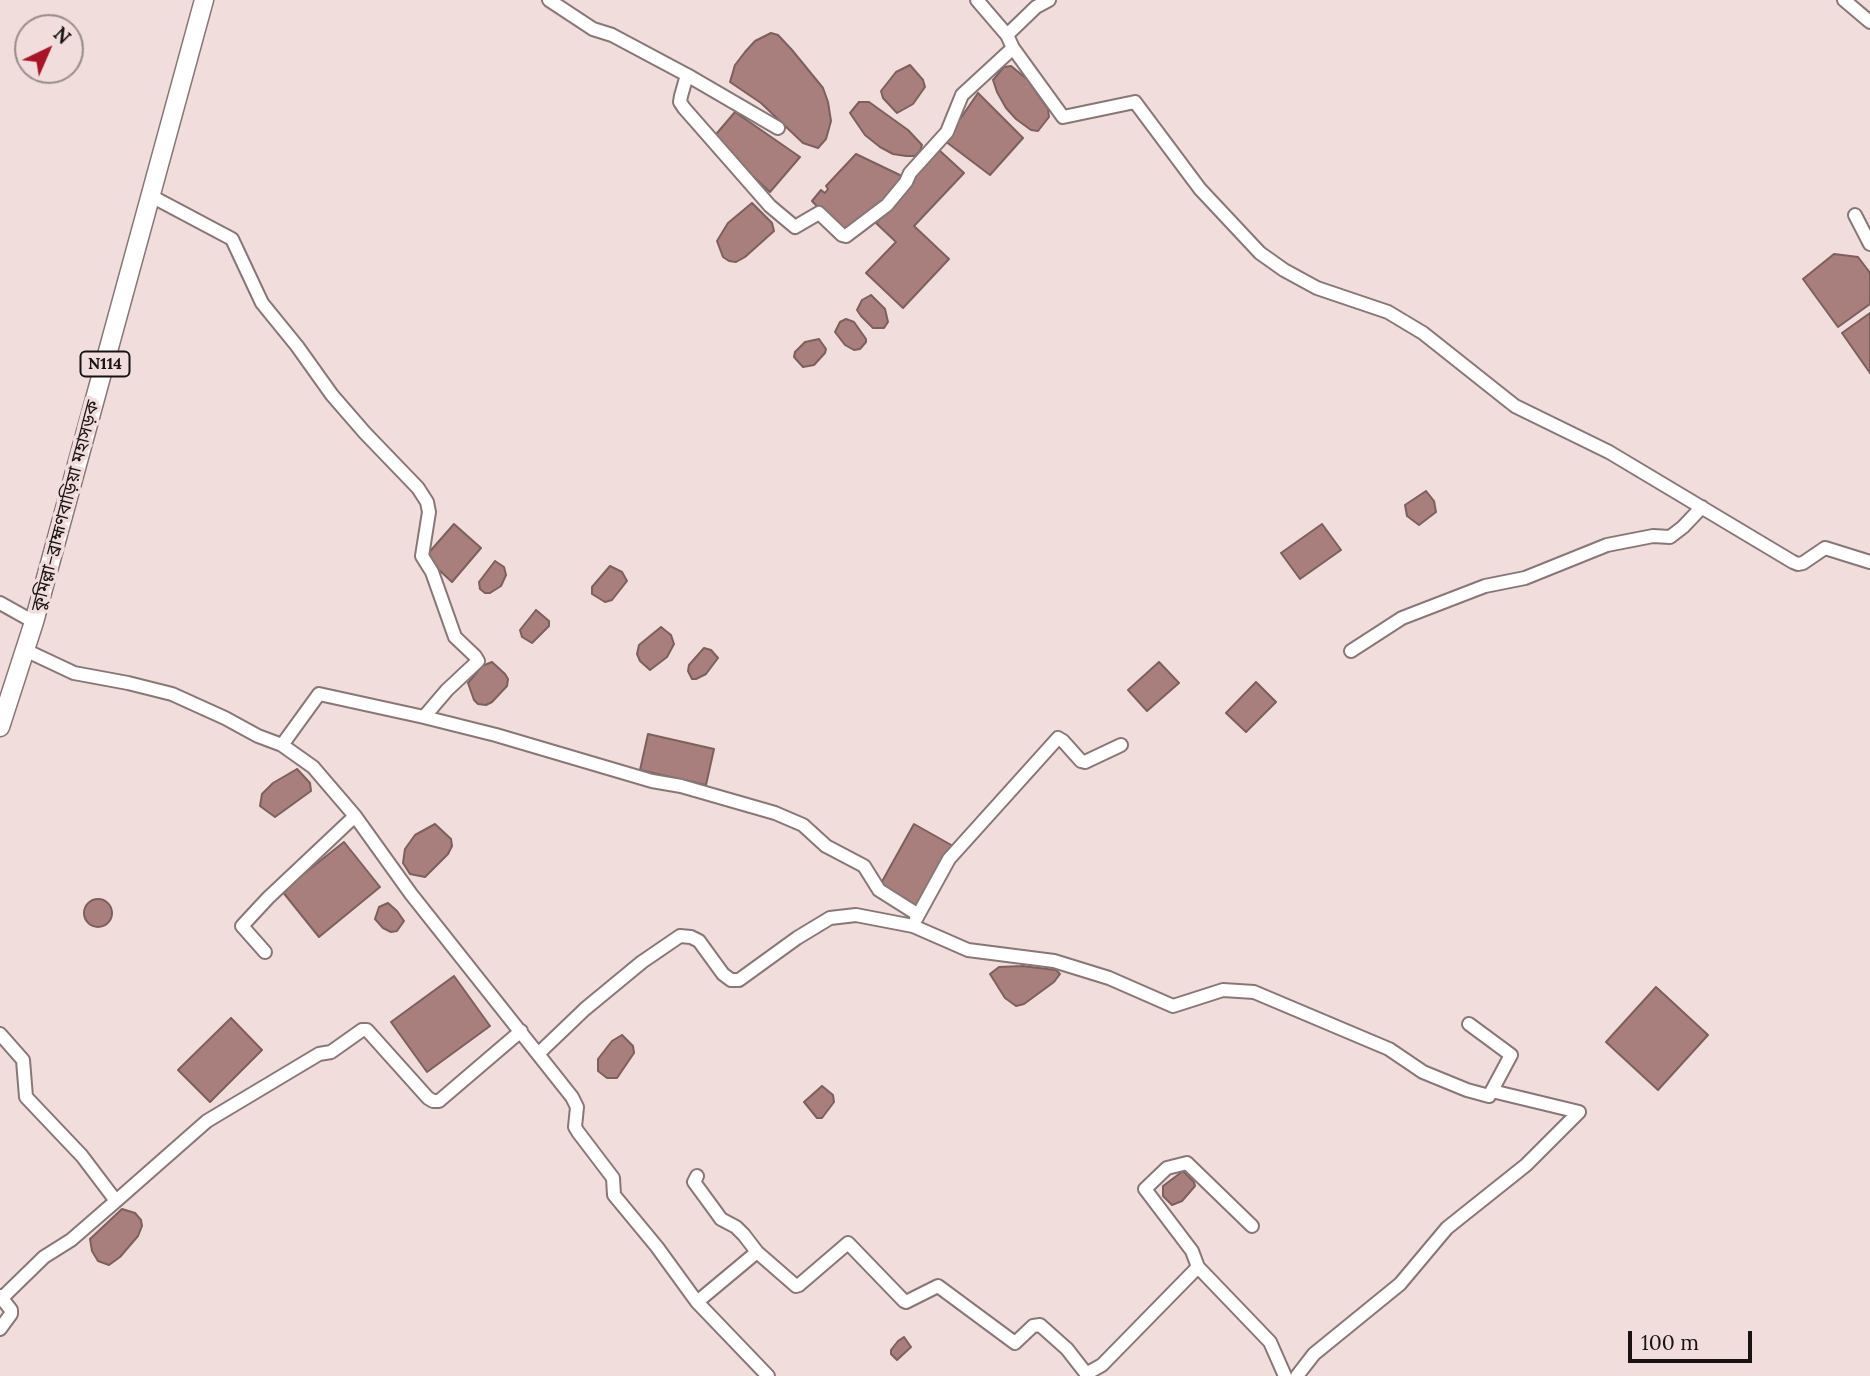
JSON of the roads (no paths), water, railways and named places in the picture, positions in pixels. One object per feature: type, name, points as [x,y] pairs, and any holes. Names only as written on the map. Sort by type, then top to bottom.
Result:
[{"type":"highway","name":"কুমিল্লা–ব্রাহ্মণবাড়িয়া মহাসড়ক","points":[[0,727],[34,622],[204,0]]},
{"type":"street","points":[[549,0],[593,29],[612,35],[687,75],[778,128]]},
{"type":"street","points":[[977,0],[1010,41],[1063,117],[1135,102],[1200,189],[1260,253],[1284,270],[1317,288],[1388,312],[1423,333],[1516,405],[1609,452],[1798,564],[1825,548],[1870,562]]},
{"type":"street","points":[[687,75],[680,102],[770,206],[795,227],[819,213],[844,236],[887,205],[910,173],[947,132],[962,95],[1036,7],[1049,0]]},
{"type":"street","points":[[1844,0],[1870,22]]},
{"type":"street","points":[[151,197],[232,239],[262,303],[298,346],[331,395],[418,488],[427,502],[429,512],[422,556],[432,572],[455,637],[478,661],[447,690],[424,717]]},
{"type":"street","points":[[1855,215],[1870,244]]},
{"type":"street","points":[[1351,651],[1402,618],[1485,586],[1525,578],[1607,545],[1653,536],[1670,537],[1684,527],[1702,507]]},
{"type":"street","points":[[0,603],[34,622]]},
{"type":"street","points":[[25,650],[74,673],[128,682],[172,694],[282,745],[313,767],[355,816],[411,894],[572,1097],[577,1107],[575,1127],[613,1178],[614,1195],[657,1247],[697,1302],[768,1376]]},
{"type":"street","points":[[282,745],[319,694],[496,734],[652,782],[681,786],[803,825],[826,846],[864,866],[879,890],[915,920],[968,950],[1054,961],[1109,978],[1172,1006],[1223,990],[1254,992],[1389,1049],[1423,1072],[1489,1096],[1511,1055],[1469,1024]]},
{"type":"street","points":[[915,920],[949,859],[1058,738],[1085,762],[1121,746]]},
{"type":"street","points":[[265,951],[242,926],[355,816]]},
{"type":"street","points":[[539,1053],[585,1009],[642,962],[680,936],[699,941],[723,974],[731,980],[739,980],[797,937],[830,918],[856,915],[915,920]]},
{"type":"street","points":[[0,1329],[11,1314],[10,1307],[1,1297],[44,1258],[71,1240],[207,1121],[319,1054],[331,1052],[362,1030],[367,1030],[428,1098],[439,1101],[521,1031]]},
{"type":"street","points":[[0,1034],[23,1060],[26,1097],[82,1156],[116,1201]]},
{"type":"street","points":[[1297,1376],[1314,1354],[1399,1284],[1447,1228],[1526,1166],[1578,1112],[1492,1091]]},
{"type":"street","points":[[1252,1226],[1187,1163],[1167,1168],[1145,1189],[1192,1251],[1198,1267],[1270,1342],[1286,1376]]},
{"type":"street","points":[[697,1176],[694,1182],[721,1219],[744,1235],[757,1252],[796,1286],[848,1243],[904,1301],[938,1286],[1015,1343],[1033,1326],[1040,1325],[1067,1349],[1087,1375],[1102,1365],[1198,1267]]},
{"type":"street","points":[[697,1302],[757,1252]]}]
